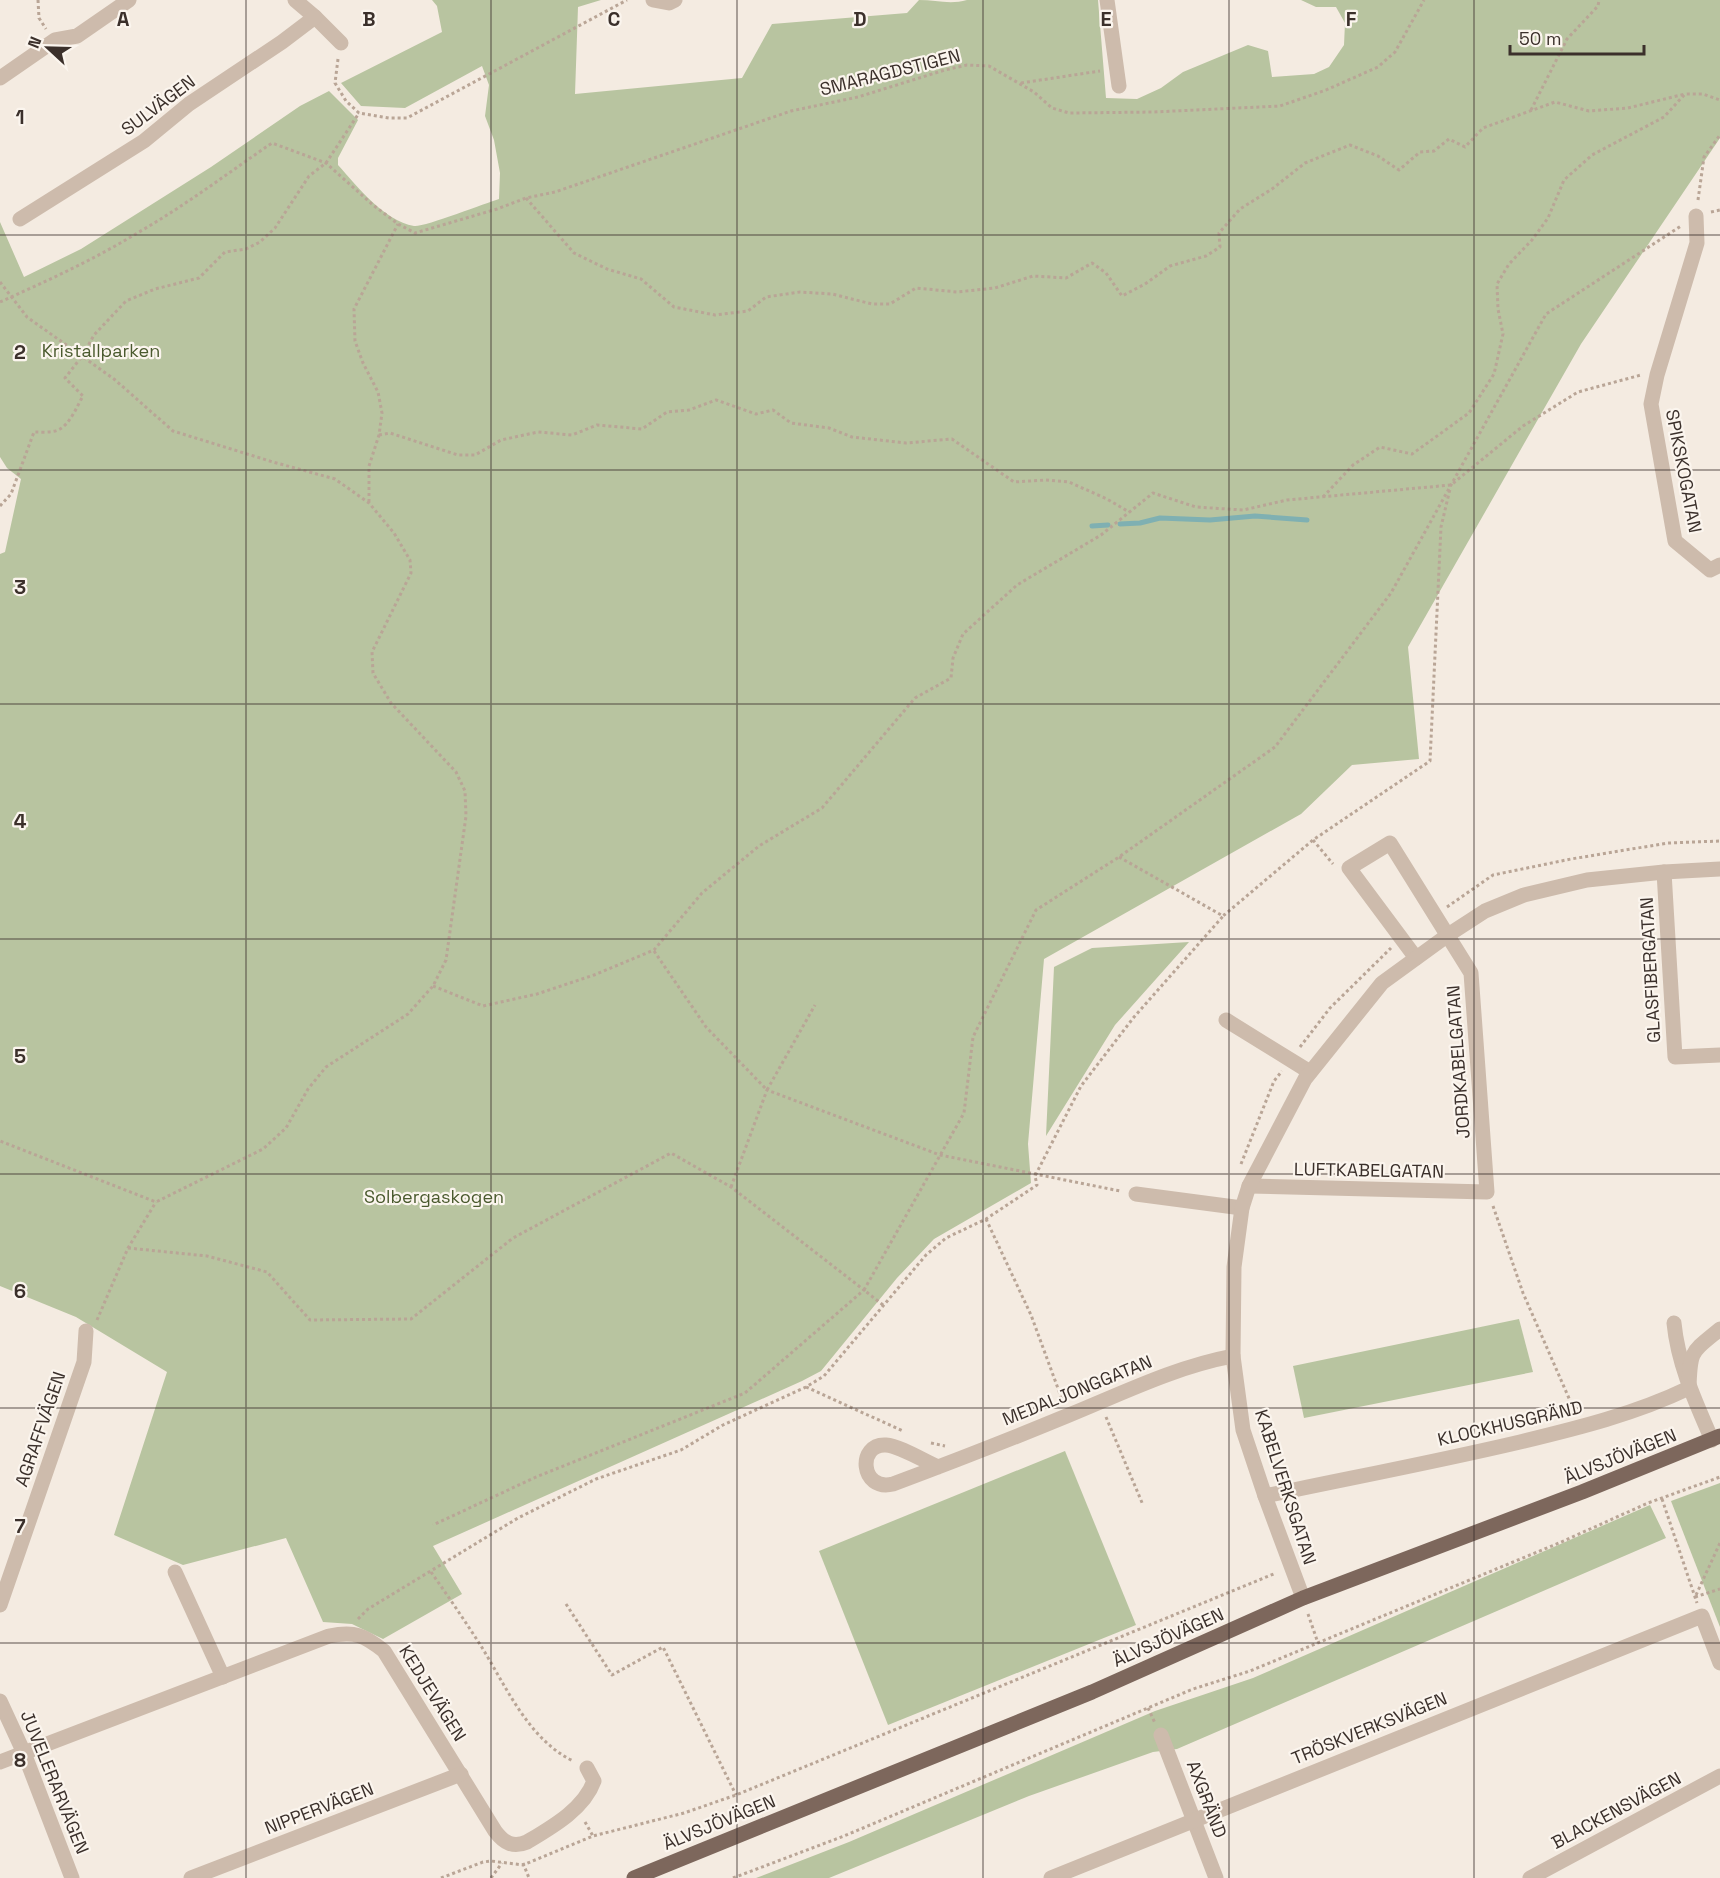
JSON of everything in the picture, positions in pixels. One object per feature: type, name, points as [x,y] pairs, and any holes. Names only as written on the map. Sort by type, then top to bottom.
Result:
[{"type":"main road","name":"ÄLVSJÖVÄGEN","points":[[634,1878],[1092,1692],[1303,1598],[1716,1438]]},
{"type":"street","points":[[0,78],[55,40],[77,36],[129,0]]},
{"type":"street","points":[[295,0],[315,16],[341,44]]},
{"type":"street","points":[[653,0],[669,3],[675,0]]},
{"type":"street","points":[[1107,0],[1119,86]]},
{"type":"street","name":"SULVÄGEN","points":[[20,219],[144,141],[189,104],[282,42],[315,16]]},
{"type":"street","name":"SPIKSKOGATAN","points":[[1696,216],[1697,243],[1657,375],[1651,404],[1675,541],[1715,568]]},
{"type":"street","points":[[1416,958],[1349,868],[1390,843],[1448,935]]},
{"type":"street","name":"KABELVERKSGATAN","points":[[1303,1598],[1264,1496],[1243,1430],[1233,1356],[1234,1267],[1242,1208],[1249,1186],[1310,1072],[1382,983],[1485,911],[1524,895],[1587,880],[1664,872],[1720,870]]},
{"type":"street","name":"GLASFIBERGATAN","points":[[1664,872],[1675,1057],[1720,1055]]},
{"type":"street","name":"JORDKABELGATAN","points":[[1448,935],[1471,973],[1488,1192]]},
{"type":"street","points":[[1226,1020],[1310,1072]]},
{"type":"street","name":"LUFTKABELGATAN","points":[[1249,1186],[1488,1192]]},
{"type":"street","points":[[1136,1194],[1242,1208]]},
{"type":"street","points":[[1674,1323],[1676,1347],[1689,1388],[1716,1438]]},
{"type":"street","points":[[1689,1388],[1690,1360],[1696,1348],[1720,1329]]},
{"type":"street","name":"AGRAFFVÄGEN","points":[[0,1605],[84,1362],[86,1331]]},
{"type":"street","name":"MEDALJONGGATAN","points":[[938,1467],[1199,1362],[1233,1356]]},
{"type":"street","name":"KLOCKHUSGRÄND","points":[[1264,1496],[1582,1427],[1665,1400],[1689,1388]]},
{"type":"street","points":[[175,1572],[223,1677]]},
{"type":"street","points":[[1702,1616],[1720,1663]]},
{"type":"street","name":"TRÖSKVERKSVÄGEN","points":[[1051,1878],[1702,1616]]},
{"type":"street","points":[[0,1762],[329,1636],[354,1634]]},
{"type":"street","name":"KEDJEVÄGEN","points":[[354,1634],[371,1641],[384,1651],[500,1838],[513,1845],[518,1845]]},
{"type":"street","name":"JUVELERARVÄGEN","points":[[0,1701],[24,1753],[72,1878]]},
{"type":"street","name":"AXGRÄND","points":[[1161,1735],[1216,1878]]},
{"type":"street","points":[[518,1845],[536,1836],[576,1807],[589,1794],[594,1781],[587,1768]]},
{"type":"street","name":"NIPPERVÄGEN","points":[[191,1878],[221,1873],[460,1774]]},
{"type":"street","name":"BLACKENSVÄGEN","points":[[1536,1877],[1720,1776]]},
{"type":"path","points":[[38,0],[39,18],[55,40]]},
{"type":"path","points":[[341,44],[335,83],[346,101],[359,113],[388,118],[408,118],[627,0]]},
{"type":"path","name":"SMARAGDSTIGEN","points":[[398,224],[414,233],[497,209],[526,198],[555,192],[791,111],[858,97],[945,70],[967,66],[989,66],[1034,92],[1052,108],[1068,112],[1165,112],[1280,106],[1326,90],[1378,67],[1395,52],[1425,0]]},
{"type":"path","points":[[1531,110],[1568,39],[1598,6],[1599,0]]},
{"type":"path","points":[[1020,83],[1117,69]]},
{"type":"path","points":[[1323,497],[1353,465],[1380,447],[1412,454],[1469,413],[1494,374],[1503,334],[1497,309],[1497,284],[1509,264],[1532,240],[1548,218],[1564,180],[1592,155],[1664,117],[1685,94]]},
{"type":"path","points":[[526,198],[574,253],[607,269],[641,279],[674,307],[715,315],[748,311],[766,297],[800,292],[832,294],[872,304],[890,304],[916,288],[957,292],[995,288],[1033,276],[1066,278],[1092,263],[1106,273],[1122,296],[1145,284],[1170,266],[1206,256],[1220,247],[1219,232],[1240,209],[1272,189],[1305,163],[1350,145],[1378,156],[1399,170],[1420,152],[1434,151],[1449,139],[1465,147],[1483,128],[1555,102],[1589,111],[1628,108],[1685,94],[1702,94],[1720,100]]},
{"type":"path","points":[[0,506],[11,494],[34,432],[58,430],[77,408],[83,396],[65,378],[83,355],[94,335],[126,301],[155,289],[199,278],[225,252],[246,249],[260,242],[275,228],[309,176],[326,163],[359,113]]},
{"type":"path","points":[[433,1525],[536,1477],[745,1393],[864,1290],[964,1113],[974,1036],[1036,910],[1119,857],[1275,747],[1391,593],[1546,314],[1696,216],[1704,157],[1720,135]]},
{"type":"path","points":[[0,302],[138,233],[202,193],[272,142],[326,163],[398,224],[354,309],[355,340],[363,363],[378,392],[382,413],[379,435],[369,466],[369,502]]},
{"type":"path","points":[[0,282],[27,317],[114,379],[173,431],[335,479],[369,502],[394,533],[410,560],[411,573],[372,652],[373,673],[391,703],[456,772],[465,791],[466,816],[446,960],[433,986],[408,1014],[326,1067],[308,1089],[286,1128],[263,1149],[156,1202],[128,1248],[98,1319],[86,1331]]},
{"type":"path","points":[[433,986],[483,1006],[537,994],[594,975],[654,950],[702,893],[759,846],[822,808],[915,698],[951,678],[953,658],[963,634],[1017,585],[1101,535],[1153,493],[1196,507],[1243,510],[1287,500],[1451,484],[1522,426],[1578,392],[1640,375],[1657,375]]},
{"type":"path","points":[[379,435],[390,433],[458,455],[475,455],[501,440],[538,432],[572,435],[597,425],[642,429],[667,412],[689,410],[716,400],[756,414],[774,410],[791,423],[829,428],[852,437],[906,443],[952,439],[1014,482],[1046,480],[1069,482],[1129,512]]},
{"type":"path","points":[[354,1634],[358,1618],[368,1609],[518,1518],[596,1479],[681,1450],[723,1425],[806,1387],[824,1376],[926,1255],[946,1239],[986,1219],[1037,1185],[1035,1176],[1081,1086],[1134,1017],[1224,915],[1313,840],[1430,761],[1441,527],[1451,484]]},
{"type":"path","points":[[1119,857],[1224,915]]},
{"type":"path","points":[[654,950],[706,1027],[767,1090],[940,1155],[1035,1176],[1136,1194]]},
{"type":"path","points":[[731,1187],[767,1090],[815,1005]]},
{"type":"path","points":[[0,1141],[156,1202]]},
{"type":"path","points":[[128,1248],[207,1256],[267,1272],[310,1320],[411,1319],[513,1238],[671,1152],[731,1187],[883,1305]]},
{"type":"path","points":[[1488,1192],[1523,1293],[1582,1427]]},
{"type":"path","points":[[986,1219],[1031,1315],[1069,1415]]},
{"type":"path","points":[[806,1387],[913,1435]]},
{"type":"path","points":[[1100,1402],[1143,1505]]},
{"type":"path","points":[[923,1440],[945,1446]]},
{"type":"path","points":[[732,1878],[844,1836],[1193,1689],[1250,1671],[1662,1498],[1720,1477]]},
{"type":"path","points":[[1662,1498],[1702,1616]]},
{"type":"path","points":[[1695,1597],[1720,1543]]},
{"type":"path","points":[[441,1878],[483,1862],[523,1865],[593,1836],[684,1813],[736,1795],[1291,1567]]},
{"type":"path","points":[[431,1572],[462,1617],[529,1725],[551,1747],[587,1768]]},
{"type":"path","points":[[1695,1597],[1720,1588]]},
{"type":"path","points":[[1303,1598],[1318,1643]]},
{"type":"path","points":[[566,1604],[612,1675],[663,1647],[736,1795]]},
{"type":"path","points":[[518,1845],[529,1878]]},
{"type":"path","points":[[491,1878],[502,1863]]},
{"type":"green space","name":"Solbergaskogen","points":[[432,0],[601,0],[578,7],[575,94],[742,78],[772,24],[907,13],[919,0],[949,2],[1098,0],[1106,98],[1137,99],[1161,88],[1183,72],[1248,45],[1268,51],[1272,77],[1314,74],[1329,67],[1344,45],[1345,23],[1336,7],[1316,7],[1301,0],[1720,0],[1720,138],[1581,344],[1408,647],[1419,759],[1352,765],[1301,814],[1044,959],[1028,1144],[1031,1183],[934,1239],[897,1278],[821,1371],[433,1546],[462,1594],[383,1639],[352,1624],[323,1622],[286,1538],[183,1565],[114,1535],[167,1372],[76,1317],[0,1286],[0,554],[5,552],[21,479],[7,468],[0,457],[0,222],[24,277],[81,249],[211,167],[300,106],[329,91],[358,120],[338,158],[338,165],[372,202],[392,217],[403,223],[419,226],[499,199],[500,173],[494,140],[485,116],[489,85],[482,66],[405,108],[361,106],[341,83],[442,32],[437,6]]},
{"type":"green space","points":[[1189,942],[1115,1025],[1046,1136],[1054,967],[1092,948]]},
{"type":"green space","points":[[1519,1319],[1533,1372],[1304,1418],[1293,1366]]},
{"type":"green space","points":[[1065,1451],[1136,1625],[888,1725],[819,1551]]},
{"type":"green space","points":[[1720,1483],[1720,1627],[1671,1501]]},
{"type":"green space","points":[[1650,1505],[1666,1538],[1177,1749],[1153,1752],[1029,1796],[829,1878],[756,1878],[849,1842],[1155,1711],[1253,1678]]},
{"type":"waterway","points":[[1120,524],[1140,523],[1160,518],[1210,520],[1255,516],[1307,520]]},
{"type":"waterway","points":[[1092,526],[1108,525]]},
{"type":"park label","name":"Kristallparken","points":[[101,350]]}]
